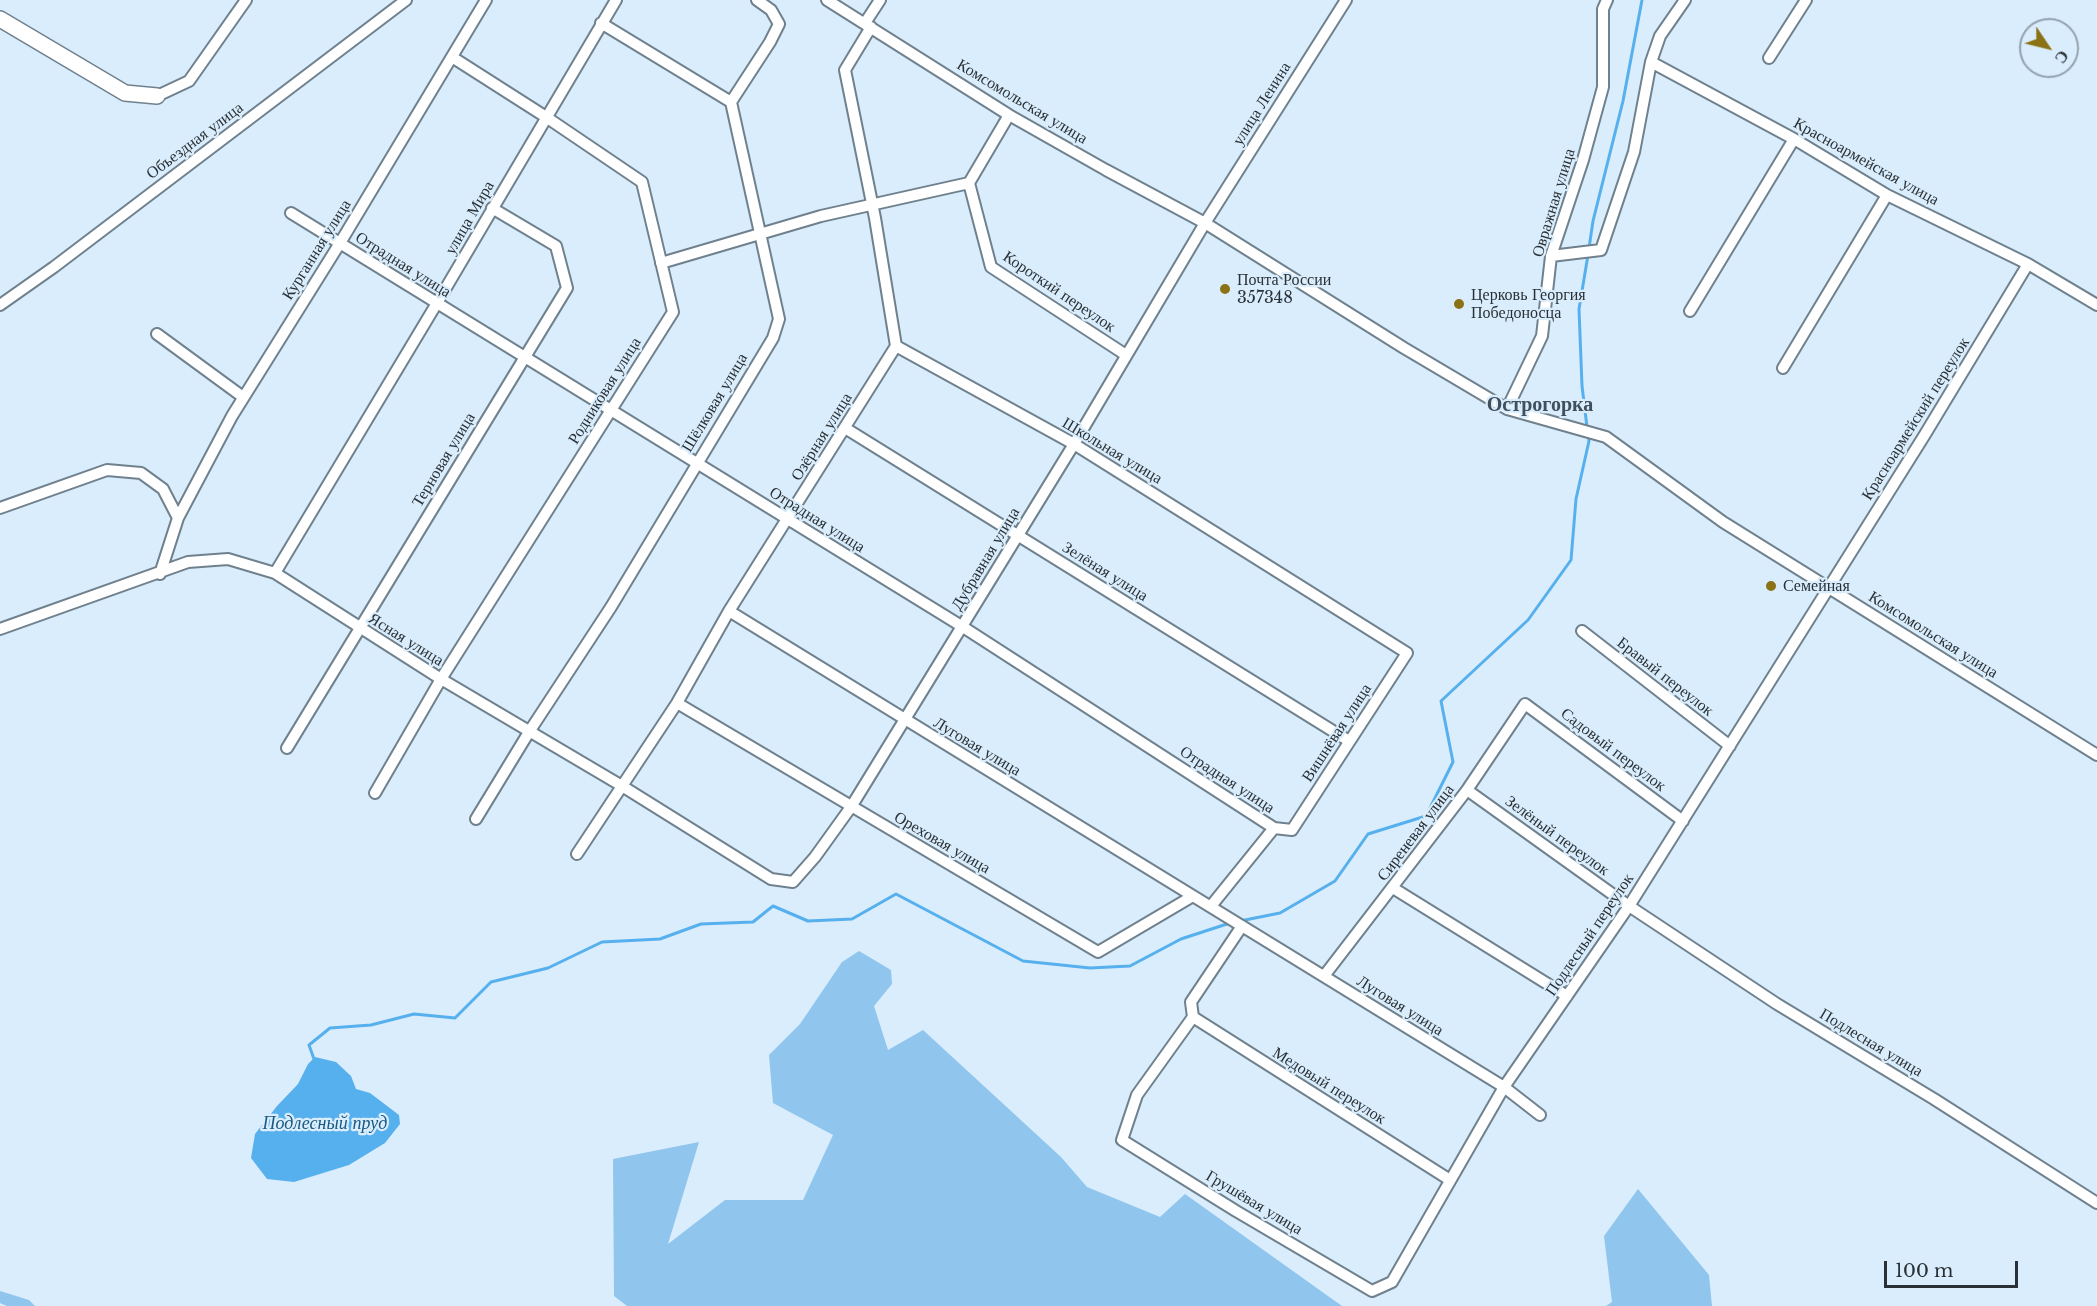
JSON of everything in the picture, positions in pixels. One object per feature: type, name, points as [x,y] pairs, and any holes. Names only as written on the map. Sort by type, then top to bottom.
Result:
[{"type":"street","points":[[0,19],[125,93],[157,96],[189,81],[246,0]]},
{"type":"street","name":"Объездная улица","points":[[0,305],[54,267],[406,0]]},
{"type":"street","name":"Курганная улица","points":[[160,574],[178,518],[243,397],[340,243],[486,0]]},
{"type":"street","name":"улица Мира","points":[[275,573],[615,0]]},
{"type":"street","points":[[601,23],[731,102],[779,24],[771,10],[758,0]]},
{"type":"street","name":"Комсомольская улица","points":[[827,0],[1009,115],[1205,223],[1404,348],[1507,409],[1606,436],[1722,522],[2097,755]]},
{"type":"street","points":[[880,0],[845,70],[872,206],[896,346]]},
{"type":"street","name":"улица Ленина","points":[[1205,223],[1346,0]]},
{"type":"street","name":"Овражная улица","points":[[1507,409],[1542,336],[1551,256],[1583,160],[1603,87],[1603,9],[1607,0]]},
{"type":"street","points":[[1551,256],[1601,250],[1634,152],[1651,62],[1660,36],[1685,0]]},
{"type":"street","points":[[1769,58],[1806,0]]},
{"type":"street","name":"Родниковая улица","points":[[375,793],[441,679],[672,312],[642,182],[452,57]]},
{"type":"street","name":"Красноармейская улица","points":[[1651,62],[1794,139],[1887,195],[2028,264],[2097,305]]},
{"type":"street","name":"Шёлковая улица","points":[[476,819],[610,607],[773,338],[779,319],[731,102]]},
{"type":"street","points":[[661,263],[821,216],[969,183],[1009,115]]},
{"type":"street","points":[[1690,311],[1794,139]]},
{"type":"street","name":"Короткий переулок","points":[[969,183],[991,267],[1126,355]]},
{"type":"street","points":[[1784,368],[1887,195]]},
{"type":"street","name":"Терновая улица","points":[[286,748],[567,288],[556,246],[492,208]]},
{"type":"street","name":"Отрадная улица","points":[[291,213],[963,627],[1274,828]]},
{"type":"street","name":"Дубравная улица","points":[[771,879],[793,882],[800,876],[851,807],[1074,444],[1205,223]]},
{"type":"street","name":"Красноармейский переулок","points":[[1828,588],[1924,436],[2028,264]]},
{"type":"street","points":[[157,334],[243,397]]},
{"type":"street","name":"Озёрная улица","points":[[577,854],[677,703],[729,611],[896,346]]},
{"type":"street","name":"Школьная улица","points":[[896,346],[1074,444],[1308,589]]},
{"type":"street","name":"Зелёная улица","points":[[845,428],[1349,741]]},
{"type":"street","points":[[0,508],[107,470],[141,473],[164,489],[178,518]]},
{"type":"street","name":"Ясная улица","points":[[0,629],[160,574],[188,562],[228,559],[275,573],[441,679],[622,786],[771,879]]},
{"type":"street","name":"Подлесный переулок","points":[[1372,1291],[1392,1282],[1504,1087],[1629,906],[1828,588]]},
{"type":"street","name":"Вишнёвая улица","points":[[1274,828],[1292,830],[1407,653],[1308,589]]},
{"type":"street","name":"Луговая улица","points":[[729,611],[1504,1087],[1540,1115]]},
{"type":"street","name":"Бравый переулок","points":[[1582,630],[1730,747]]},
{"type":"street","name":"Ореховая улица","points":[[677,703],[1098,952],[1193,896]]},
{"type":"street","name":"Сиреневая улица","points":[[1324,976],[1467,790],[1525,704]]},
{"type":"street","name":"Садовый переулок","points":[[1525,704],[1683,821]]},
{"type":"street","name":"Зелёный переулок","points":[[1467,790],[1629,906]]},
{"type":"street","points":[[1210,906],[1274,828]]},
{"type":"street","points":[[1393,888],[1567,996]]},
{"type":"street","name":"Подлесная улица","points":[[1629,906],[1777,1004],[1934,1099],[2097,1203]]},
{"type":"street","points":[[1193,1017],[1191,1002],[1242,926]]},
{"type":"street","name":"Грушёвая улица","points":[[1193,1017],[1137,1095],[1122,1140],[1372,1291]]},
{"type":"street","name":"Медовый переулок","points":[[1193,1017],[1450,1180]]},
{"type":"shaded area","points":[[859,951],[891,970],[892,984],[874,1006],[888,1050],[923,1030],[1061,1157],[1087,1187],[1160,1217],[1185,1194],[1342,1306],[627,1306],[614,1296],[613,1159],[699,1142],[668,1244],[725,1200],[803,1200],[833,1135],[773,1103],[769,1055],[800,1024],[842,962]]},
{"type":"shaded area","points":[[1638,1189],[1709,1275],[1712,1306],[1606,1306],[1612,1302],[1604,1236]]},
{"type":"shaded area","points":[[0,1291],[29,1300],[35,1306],[7,1306],[0,1303]]},
{"type":"water","name":"Подлесный пруд","points":[[315,1057],[336,1062],[351,1076],[356,1089],[370,1093],[399,1115],[400,1124],[385,1143],[349,1165],[294,1182],[267,1179],[251,1158],[255,1134],[298,1084],[308,1064]]},
{"type":"waterway","points":[[1589,248],[1593,221],[1623,101],[1642,0]]},
{"type":"waterway","points":[[1587,427],[1582,386],[1579,309],[1588,255]]},
{"type":"waterway","points":[[1240,921],[1280,913],[1335,881],[1368,834],[1426,816],[1453,762],[1441,701],[1528,620],[1571,560],[1576,499],[1589,441],[1588,434]]},
{"type":"waterway","points":[[315,1062],[309,1045],[330,1028],[371,1025],[414,1014],[455,1018],[491,982],[548,968],[602,942],[660,939],[701,924],[753,922],[773,906],[808,921],[852,919],[896,894],[1023,961],[1090,968],[1130,966],[1181,939],[1230,923]]},
{"type":"place","name":"Почта России 357348","points":[[1225,289]]},
{"type":"place","name":"Церковь Георгия Победоносца","points":[[1459,304]]},
{"type":"place","name":"Семейная","points":[[1771,586]]},
{"type":"district","name":"Острогорка","points":[[1540,405]]}]
